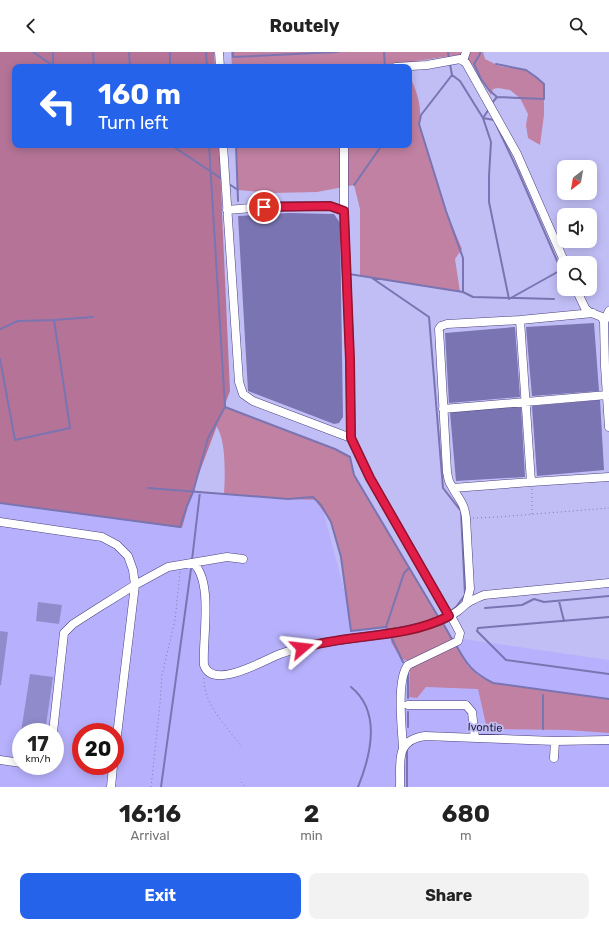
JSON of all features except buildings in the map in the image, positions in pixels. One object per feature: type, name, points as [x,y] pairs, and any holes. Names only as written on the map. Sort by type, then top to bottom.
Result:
[{"type":"street","points":[[219,52],[220,64]]},
{"type":"street","points":[[463,61],[466,52]]},
{"type":"street","points":[[412,66],[460,60],[466,63],[517,154],[562,256]]},
{"type":"street","points":[[224,148],[239,382],[243,394],[253,401],[351,438]]},
{"type":"street","points":[[344,148],[344,211],[350,360],[351,438],[370,478],[460,633],[458,641],[408,665],[404,670],[401,697],[403,748],[400,787]]},
{"type":"street","points":[[227,210],[276,206],[330,206],[344,211]]},
{"type":"street","points":[[579,296],[585,308],[602,317],[604,322],[609,426]]},
{"type":"street","points":[[604,322],[609,311]]},
{"type":"street","points":[[466,604],[470,589],[466,518],[462,500],[450,483],[447,472],[438,334],[439,329],[441,326],[448,324],[520,320],[593,313]]},
{"type":"street","points":[[520,320],[531,482]]},
{"type":"street","points":[[443,409],[607,395]]},
{"type":"street","points":[[453,488],[609,477]]},
{"type":"street","points":[[0,522],[102,537],[117,545],[128,556],[133,570],[135,585],[118,723]]},
{"type":"street","points":[[54,723],[64,633],[73,624],[135,585],[168,567],[227,557],[243,559]]},
{"type":"street","points":[[193,563],[198,568],[200,574],[206,607],[204,665],[211,674],[219,676],[228,675],[281,654],[319,643],[402,632],[435,623],[450,616],[466,604],[484,595],[609,584]]},
{"type":"street","points":[[408,704],[466,705],[472,712],[475,738]]},
{"type":"street","name":"Ivontie","points":[[403,748],[408,741],[416,737],[425,736],[555,741],[609,740]]},
{"type":"street","points":[[554,758],[555,741]]},
{"type":"street","points":[[0,760],[12,762]]},
{"type":"street","points":[[111,787],[112,775]]},
{"type":"path","points":[[531,482],[532,514]]},
{"type":"path","points":[[466,518],[498,517],[609,508]]},
{"type":"path","points":[[151,787],[162,675],[175,620],[181,564]]},
{"type":"path","points":[[204,665],[204,682],[207,697],[214,711],[242,747]]},
{"type":"path","points":[[241,782],[246,787]]},
{"type":"shaded area","points":[[0,52],[214,52],[215,64],[12,64],[12,148],[219,148],[230,391],[192,492],[182,528],[0,503]]},
{"type":"shaded area","points":[[231,52],[483,52],[485,59],[499,66],[526,70],[544,84],[544,115],[540,145],[528,138],[526,125],[528,114],[520,98],[510,90],[498,88],[493,89],[491,95],[472,64],[457,55],[417,61],[412,69],[412,64],[232,64]]},
{"type":"shaded area","points":[[412,82],[420,111],[419,124],[446,211],[462,249],[455,259],[460,292],[360,276],[360,209],[354,185],[317,192],[273,193],[238,190],[236,148],[412,148]]},
{"type":"shaded area","points":[[43,148],[219,148],[222,210],[212,203],[226,407],[335,449],[350,457],[354,475],[468,666],[479,676],[493,683],[609,699],[609,733],[567,730],[487,729],[478,689],[426,687],[417,698],[409,697],[410,661],[401,659],[391,642],[391,635],[386,627],[351,631],[341,557],[331,522],[315,500],[224,494],[225,479],[223,445],[219,431],[203,406],[180,384],[116,337],[93,317],[29,320],[26,284],[33,249],[31,218],[33,201],[37,194]]},
{"type":"shaded area","points":[[289,213],[334,214],[340,223],[343,417],[339,423],[334,424],[248,391],[238,216]]},
{"type":"shaded area","points":[[594,323],[599,391],[532,396],[526,327]]},
{"type":"shaded area","points":[[515,327],[520,397],[449,403],[445,333]]},
{"type":"shaded area","points":[[600,400],[604,470],[537,476],[532,406]]},
{"type":"shaded area","points":[[521,406],[525,477],[456,481],[450,412]]},
{"type":"shaded area","points":[[192,492],[320,499],[353,623],[609,660],[609,787],[0,787],[0,503],[182,528]]},
{"type":"waterway","points":[[33,52],[51,64]]},
{"type":"waterway","points":[[53,52],[53,64]]},
{"type":"waterway","points":[[93,52],[94,64]]},
{"type":"waterway","points":[[129,52],[130,64]]},
{"type":"waterway","points":[[170,52],[170,64]]},
{"type":"waterway","points":[[206,52],[207,64]]},
{"type":"waterway","points":[[233,52],[233,57],[337,52]]},
{"type":"waterway","points":[[384,52],[385,64]]},
{"type":"waterway","points":[[448,52],[449,60]]},
{"type":"waterway","points":[[480,52],[474,64],[481,79],[489,90],[497,97],[544,99],[544,84],[536,77],[526,70],[496,64]]},
{"type":"waterway","points":[[450,64],[452,75],[460,81],[483,118],[491,142],[489,202],[509,299]]},
{"type":"waterway","points":[[452,75],[421,115],[419,124],[446,211],[463,258],[463,292]]},
{"type":"waterway","points":[[492,103],[497,97]]},
{"type":"waterway","points":[[483,118],[489,109]]},
{"type":"waterway","points":[[483,118],[494,120],[561,270],[509,299]]},
{"type":"waterway","points":[[176,148],[222,179]]},
{"type":"waterway","points":[[0,503],[180,527],[193,492],[208,438],[225,407],[209,148]]},
{"type":"waterway","points":[[236,148],[238,201]]},
{"type":"waterway","points":[[354,185],[380,148]]},
{"type":"waterway","points":[[229,184],[238,190]]},
{"type":"waterway","points":[[349,274],[463,292],[473,297],[554,299]]},
{"type":"waterway","points":[[372,278],[429,317],[443,488],[461,511],[465,595],[452,610]]},
{"type":"waterway","points":[[0,329],[18,321],[93,317]]},
{"type":"waterway","points":[[0,359],[15,440],[70,428],[54,320]]},
{"type":"waterway","points":[[225,407],[335,449],[350,457],[354,475],[439,618]]},
{"type":"waterway","points":[[148,488],[288,499],[313,497],[321,505],[331,522],[341,557],[351,631],[386,627]]},
{"type":"waterway","points":[[192,560],[200,492]]},
{"type":"waterway","points":[[387,629],[386,627],[404,573],[409,568]]},
{"type":"waterway","points":[[161,787],[191,569]]},
{"type":"waterway","points":[[485,608],[522,605],[534,599],[544,602],[609,596]]},
{"type":"waterway","points":[[559,601],[564,621]]},
{"type":"waterway","points":[[609,617],[478,628],[477,631],[506,660],[609,674]]},
{"type":"waterway","points":[[444,625],[453,641]]},
{"type":"waterway","points":[[392,639],[403,662]]},
{"type":"waterway","points":[[456,645],[463,658],[471,667],[493,683],[609,699]]},
{"type":"waterway","points":[[408,674],[408,698]]},
{"type":"waterway","points":[[351,687],[361,697],[367,709],[371,734],[367,761],[358,787]]},
{"type":"waterway","points":[[543,695],[543,729]]},
{"type":"waterway","points":[[408,712],[408,727]]},
{"type":"waterway","points":[[407,750],[407,787]]},
{"type":"route","points":[[264,207],[330,206],[344,211],[350,360],[351,438],[370,478],[449,616],[435,623],[402,632],[319,643],[302,648]]}]
